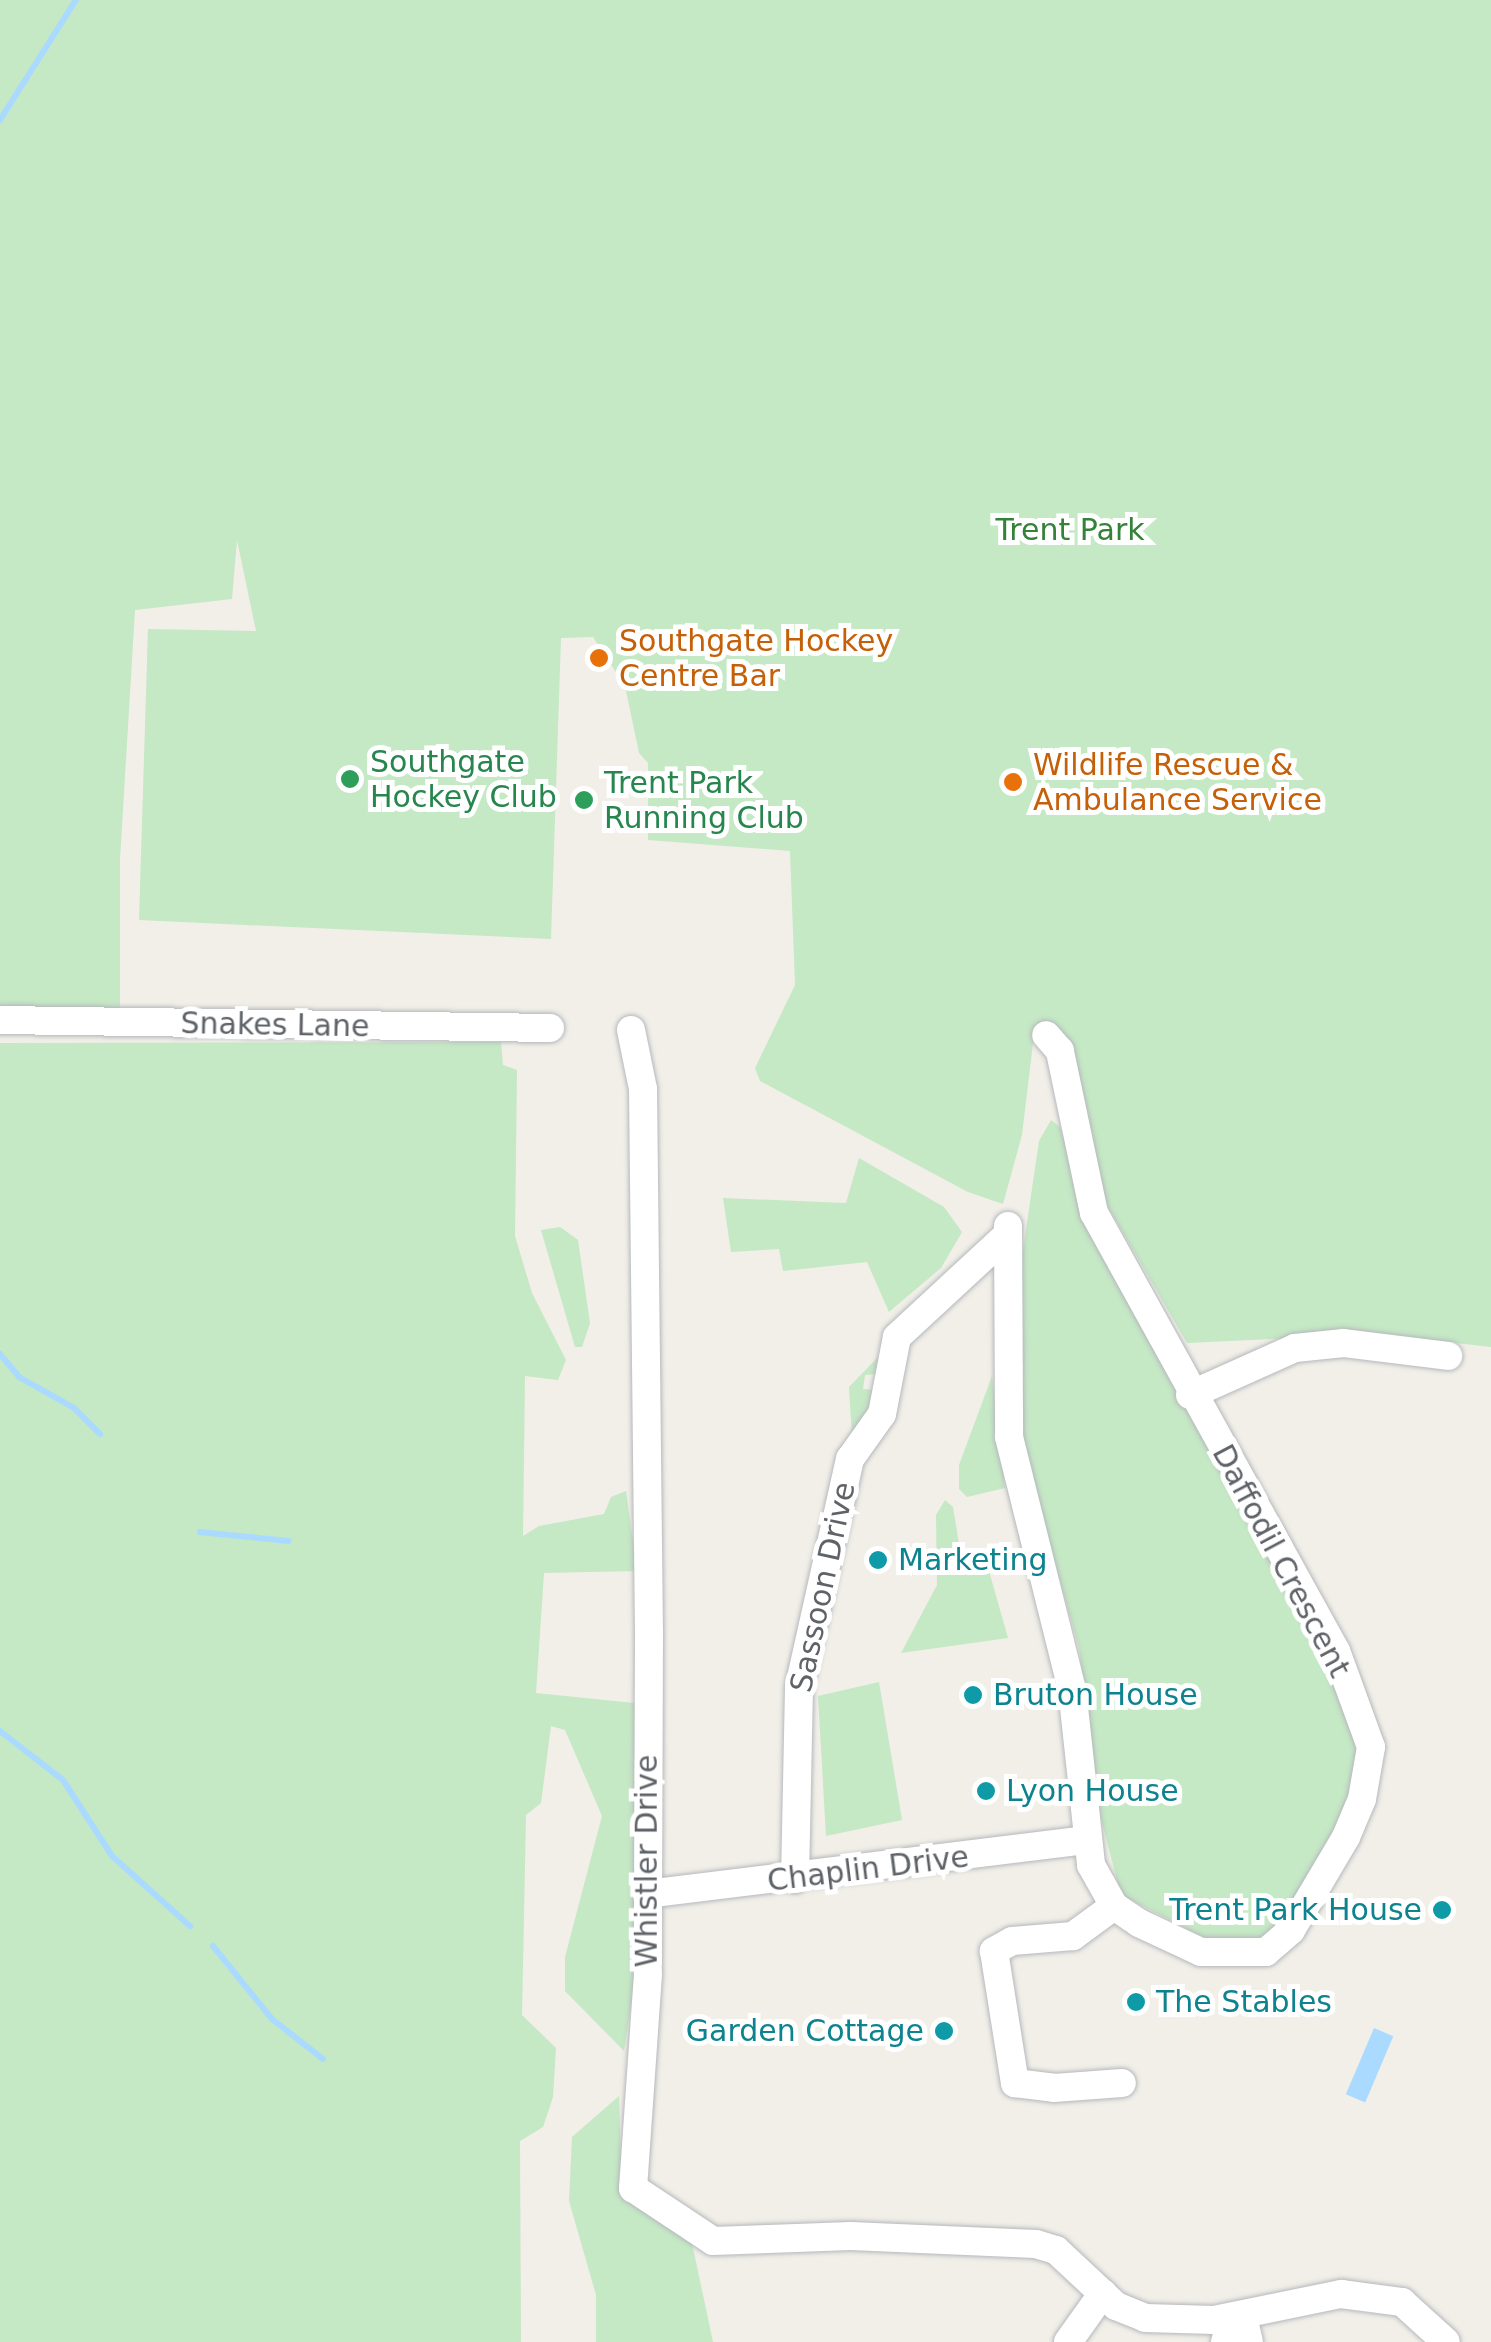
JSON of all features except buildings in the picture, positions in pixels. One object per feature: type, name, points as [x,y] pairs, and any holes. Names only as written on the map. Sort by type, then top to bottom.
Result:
[{"type":"street","name":"Snakes Lane","points":[[0,1020],[550,1028]]},
{"type":"street","name":"Whistler Drive","points":[[631,1030],[643,1090],[647,1894],[633,2188],[712,2241],[762,2244],[850,2236],[1036,2244],[1075,2263],[1103,2293]]},
{"type":"street","name":"Daffodil Crescent","points":[[1046,1035],[1060,1052],[1094,1213],[1190,1395],[1336,1651],[1371,1747],[1362,1798],[1346,1838],[1276,1946],[1256,1954],[1201,1952],[1114,1906]]},
{"type":"street","name":"Sassoon Drive","points":[[795,1879],[799,1687],[850,1459],[882,1414],[897,1337],[1006,1231],[1010,1437],[1072,1689],[1088,1840]]},
{"type":"street","points":[[1190,1395],[1295,1348],[1344,1344],[1448,1356]]},
{"type":"street","name":"Chaplin Drive","points":[[647,1894],[795,1879],[1088,1840]]},
{"type":"street","points":[[1088,1840],[1092,1864],[1114,1906],[1074,1936],[1012,1941],[994,1951],[1016,2083],[1054,2088],[1122,2083]]},
{"type":"street","points":[[1068,2342],[1103,2293],[1146,2318],[1229,2329],[1244,2325],[1249,2342]]},
{"type":"street","points":[[1229,2329],[1341,2294],[1402,2302],[1446,2342]]},
{"type":"green space","name":"Trent Park","points":[[0,0],[1491,0],[1491,1347],[1377,1334],[1187,1343],[1107,1205],[1065,1044],[1034,1035],[1022,1135],[1003,1204],[968,1192],[760,1081],[755,1068],[795,985],[790,851],[648,840],[648,763],[639,753],[625,686],[593,637],[561,638],[551,939],[139,920],[148,629],[256,631],[237,540],[232,599],[135,610],[120,859],[120,1012],[0,1012]]},
{"type":"green space","points":[[501,1042],[503,1065],[517,1070],[515,1236],[532,1293],[566,1360],[558,1380],[525,1376],[523,1536],[539,1526],[604,1514],[611,1497],[626,1491],[637,1571],[544,1573],[536,1693],[634,1703],[640,1725],[636,1971],[624,2051],[565,1991],[565,1957],[602,1816],[565,1730],[551,1726],[541,1803],[526,1815],[522,2015],[556,2048],[553,2097],[543,2127],[520,2141],[521,2342],[0,2342],[0,1043]]},
{"type":"green space","points":[[1051,1120],[1060,1127],[1088,1218],[1337,1668],[1364,1740],[1359,1777],[1286,1927],[1257,1940],[1209,1940],[1121,1895],[1102,1823],[1079,1648],[1019,1435],[1018,1284],[1039,1141]]},
{"type":"green space","points":[[859,1158],[944,1207],[962,1232],[941,1268],[889,1312],[867,1262],[783,1271],[779,1249],[731,1252],[723,1198],[846,1203]]},
{"type":"green space","points":[[560,1227],[578,1240],[590,1323],[582,1347],[575,1347],[541,1230]]},
{"type":"green space","points":[[878,1357],[877,1374],[865,1375],[863,1389],[876,1390],[872,1406],[852,1438],[849,1387]]},
{"type":"green space","points":[[992,1376],[1005,1488],[967,1497],[959,1489],[959,1465]]},
{"type":"green space","points":[[945,1500],[953,1507],[963,1568],[987,1564],[1008,1638],[901,1653],[937,1585],[936,1515]]},
{"type":"green space","points":[[879,1682],[902,1820],[826,1836],[818,1696]]},
{"type":"green space","points":[[619,2096],[622,2196],[692,2243],[713,2342],[596,2342],[596,2295],[569,2201],[572,2137]]},
{"type":"water","points":[[1374,2028],[1393,2036],[1365,2102],[1346,2094]]},
{"type":"waterway","points":[[0,120],[76,0]]},
{"type":"waterway","points":[[0,1354],[19,1377],[74,1408],[100,1434]]},
{"type":"waterway","points":[[200,1532],[289,1541]]},
{"type":"waterway","points":[[0,1731],[63,1780],[112,1856],[190,1926]]},
{"type":"waterway","points":[[213,1946],[272,2019],[323,2059]]},
{"type":"place","name":"Southgate Hockey Centre Bar","points":[[599,658]]},
{"type":"place","name":"Southgate Hockey Club","points":[[350,779]]},
{"type":"place","name":"Wildlife Rescue & Ambulance Service","points":[[1013,782]]},
{"type":"place","name":"Trent Park Running Club","points":[[584,800]]},
{"type":"place","name":"Marketing","points":[[878,1560]]},
{"type":"place","name":"Bruton House","points":[[973,1695]]},
{"type":"place","name":"Lyon House","points":[[986,1791]]},
{"type":"place","name":"Trent Park House","points":[[1442,1910]]},
{"type":"place","name":"The Stables","points":[[1136,2002]]},
{"type":"place","name":"Garden Cottage","points":[[944,2031]]}]
